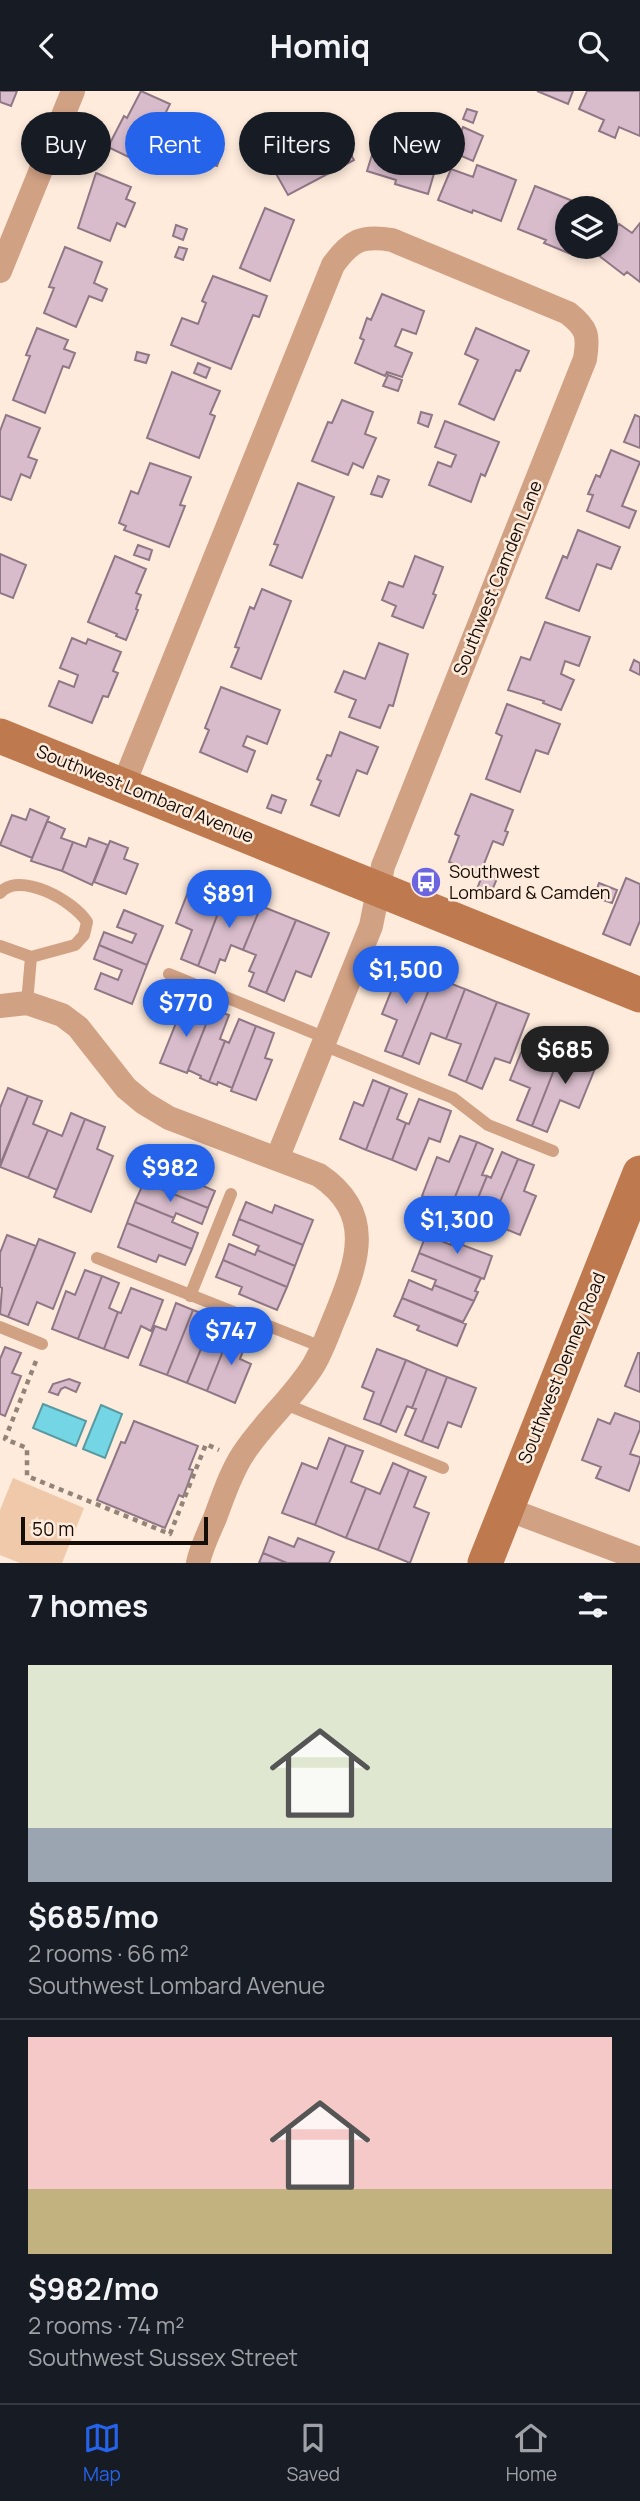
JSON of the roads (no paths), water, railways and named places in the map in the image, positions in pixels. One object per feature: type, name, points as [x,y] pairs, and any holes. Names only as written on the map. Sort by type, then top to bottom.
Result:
[{"type":"street","points":[[0,271],[73,91]]},
{"type":"street","name":"Southwest Camden Lane","points":[[123,786],[333,265],[345,249],[360,239],[375,237],[392,240],[568,313],[582,324],[588,341],[585,359],[383,866],[371,926],[277,1159]]},
{"type":"street","name":"Southwest Lombard Avenue","points":[[0,736],[640,995]]},
{"type":"street","points":[[0,1006],[27,1003],[62,1015],[78,1027],[126,1089],[144,1103],[169,1118],[319,1175],[346,1199],[355,1222],[358,1245],[354,1270],[322,1347],[314,1364],[285,1404],[244,1453],[233,1473],[198,1563]]},
{"type":"street","name":"Southwest Denney Road","points":[[485,1563],[640,1173]]},
{"type":"street","points":[[506,1509],[640,1559]]},
{"type":"lane","points":[[0,893],[12,884],[23,884],[68,902],[81,912],[87,922],[84,935],[75,945],[31,957],[0,946]]},
{"type":"lane","points":[[27,1003],[31,957]]},
{"type":"lane","points":[[169,974],[453,1098],[488,1125],[553,1151]]},
{"type":"lane","points":[[190,1296],[231,1194]]},
{"type":"lane","points":[[97,1258],[322,1347]]},
{"type":"lane","points":[[0,1327],[42,1344]]},
{"type":"lane","points":[[285,1404],[443,1468]]},
{"type":"water","points":[[43,1404],[86,1421],[76,1446],[33,1428]]},
{"type":"water","points":[[101,1405],[122,1414],[105,1458],[83,1449]]},
{"type":"place","name":"Southwest Lombard & Camden","points":[[426,882]]}]
